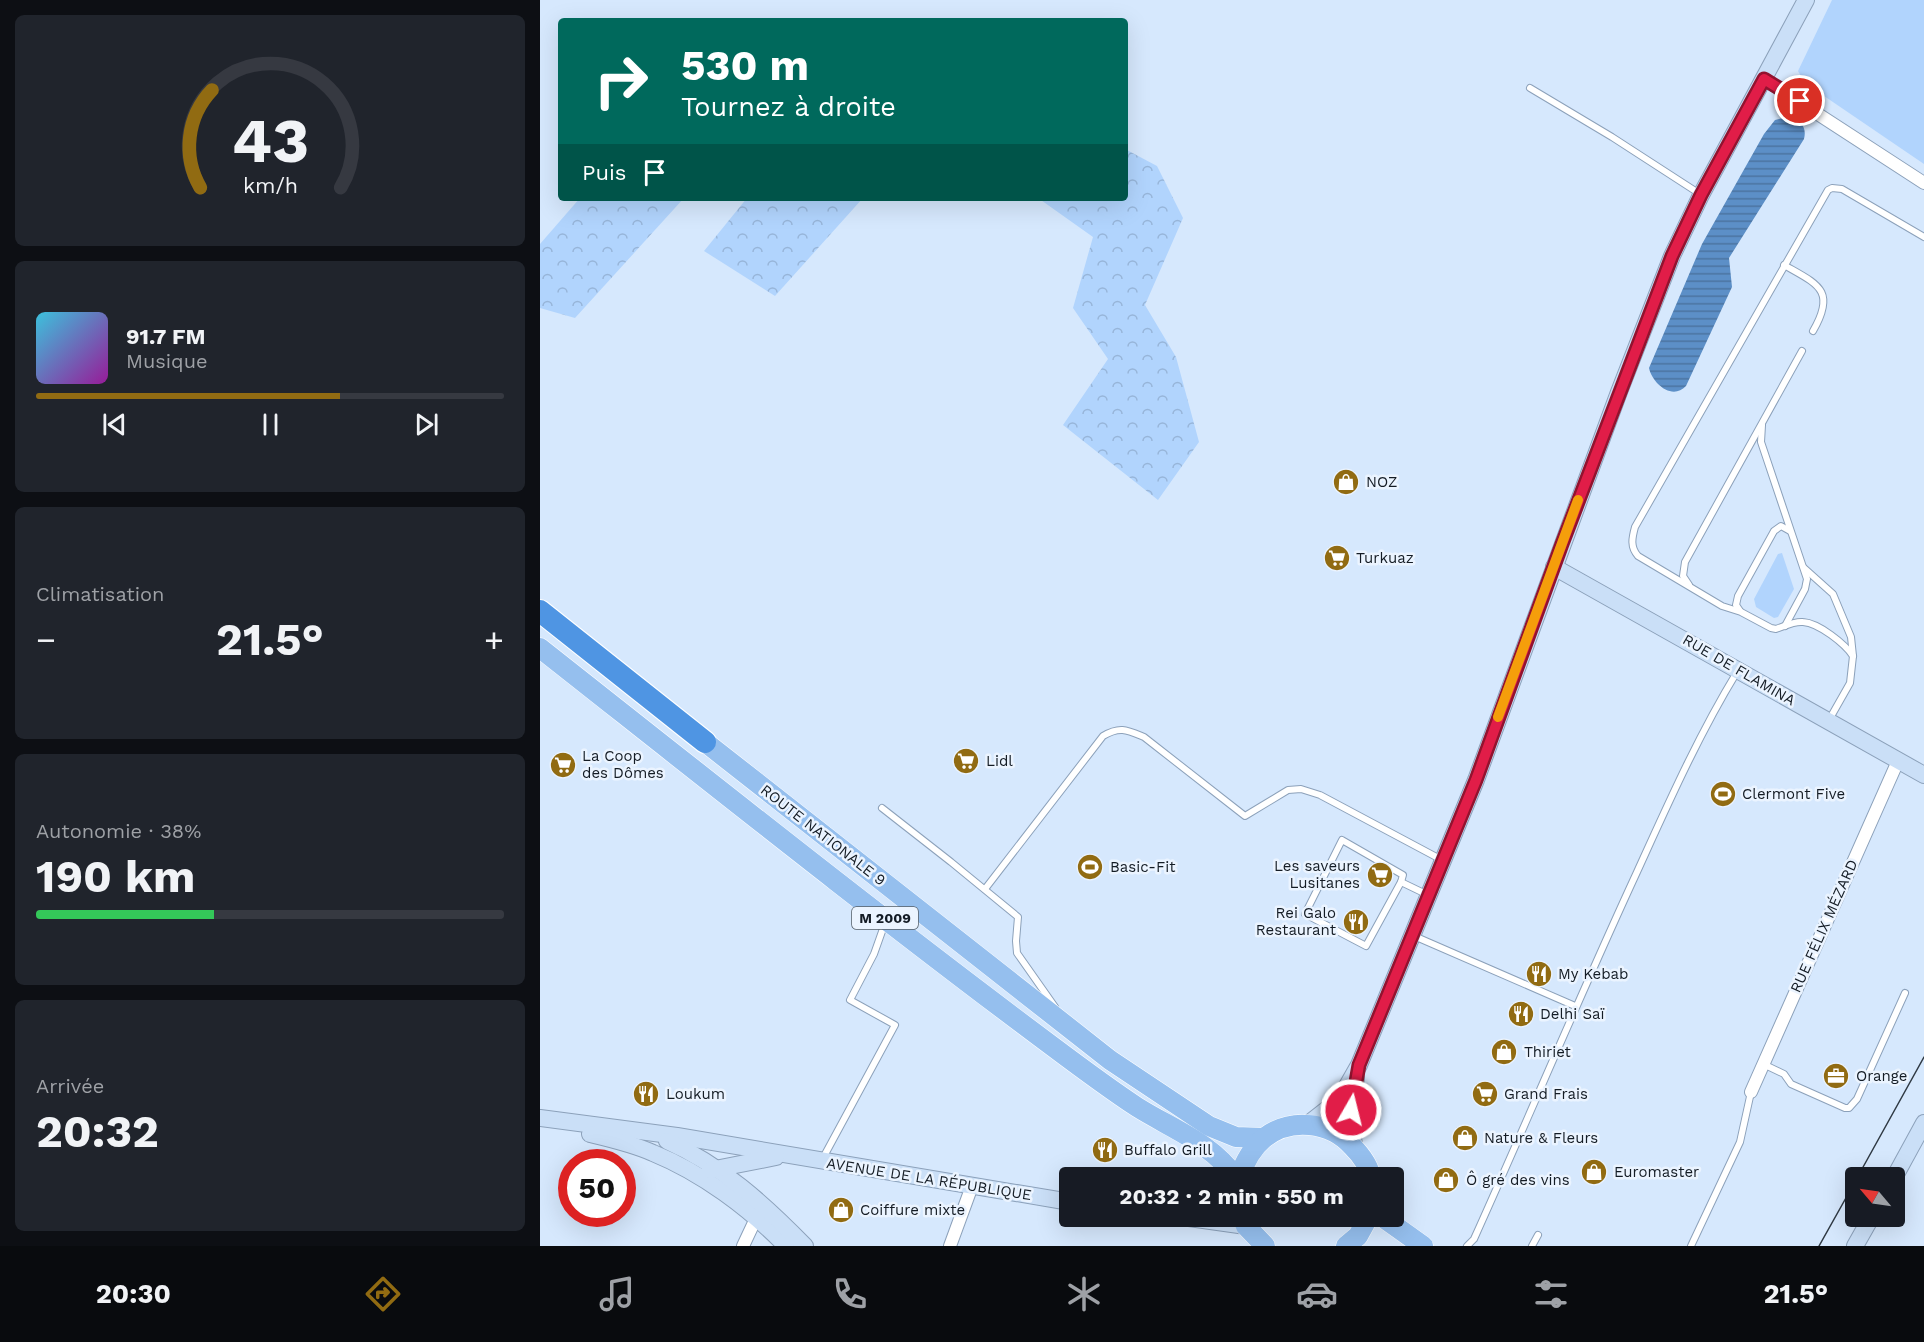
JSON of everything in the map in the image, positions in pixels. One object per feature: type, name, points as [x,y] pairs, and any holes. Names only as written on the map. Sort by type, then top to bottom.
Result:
[{"type":"highway","name":"ROUTE NATIONALE 9","points":[[540,611],[705,742]]},
{"type":"main road","name":"M 2009","points":[[540,648],[887,920],[1100,1081],[1139,1108],[1214,1152],[1229,1167]]},
{"type":"main road","name":"ROUTE NATIONALE 9","points":[[705,742],[1110,1060],[1209,1126],[1236,1137],[1264,1138]]},
{"type":"main road","points":[[1243,1167],[1251,1153],[1264,1138],[1278,1131],[1308,1124],[1332,1130],[1344,1138],[1364,1159],[1367,1167]]},
{"type":"main road","points":[[1249,1227],[1265,1246]]},
{"type":"main road","points":[[1347,1246],[1358,1236],[1363,1227]]},
{"type":"main road","points":[[1396,1227],[1422,1246]]},
{"type":"street","points":[[1308,1124],[1342,1095],[1359,1065],[1476,780],[1668,267],[1701,195],[1806,0]]},
{"type":"street","points":[[1764,79],[1924,183]]},
{"type":"street","name":"RUE DE FLAMINA","points":[[1554,567],[1924,775]]},
{"type":"street","name":"RUE FÉLIX MÉZARD","points":[[1751,1092],[1898,761]]},
{"type":"street","points":[[1355,1149],[1350,1123],[1352,1098],[1359,1065]]},
{"type":"street","points":[[540,1119],[650,1133],[688,1151],[716,1169],[759,1210],[805,1246]]},
{"type":"street","points":[[540,1119],[651,1152],[759,1210],[786,1246]]},
{"type":"street","points":[[1899,1167],[1924,1123]]},
{"type":"street","name":"AVENUE DE LA RÉPUBLIQUE","points":[[650,1133],[1059,1200]]},
{"type":"street","points":[[695,1175],[789,1155]]},
{"type":"street","points":[[950,1246],[972,1186]]},
{"type":"street","points":[[743,1246],[759,1210]]},
{"type":"street","points":[[1855,1246],[1866,1227]]},
{"type":"lane","points":[[1530,88],[1612,137],[1701,195]]},
{"type":"lane","points":[[1853,656],[1845,645],[1814,624],[1801,621],[1771,628],[1741,612],[1722,606],[1638,556],[1633,550],[1632,543],[1635,527],[1825,194],[1832,188],[1842,189],[1924,237]]},
{"type":"lane","points":[[1784,265],[1815,283],[1821,291],[1824,310],[1813,331]]},
{"type":"lane","points":[[1691,588],[1683,576],[1685,562],[1802,351]]},
{"type":"lane","points":[[1765,416],[1761,442],[1804,568],[1807,584],[1785,626]]},
{"type":"lane","points":[[1741,612],[1736,605],[1738,596],[1774,531],[1781,526],[1788,528],[1792,533]]},
{"type":"lane","points":[[1804,568],[1833,594],[1851,637],[1853,656],[1850,683],[1828,721]]},
{"type":"lane","points":[[1467,1246],[1475,1242],[1575,1006],[1689,760],[1714,709],[1738,669]]},
{"type":"lane","points":[[985,890],[1103,736],[1115,729],[1130,731],[1144,737],[1245,816],[1288,790],[1301,789],[1320,795],[1443,861]]},
{"type":"lane","points":[[882,808],[1018,917],[1017,952],[1046,996],[1081,1038]]},
{"type":"lane","points":[[1342,840],[1403,875],[1401,882],[1366,946],[1305,914],[1342,840]]},
{"type":"lane","points":[[1401,882],[1429,896]]},
{"type":"lane","points":[[822,1161],[895,1024],[850,1000],[874,954],[887,920]]},
{"type":"lane","points":[[1413,935],[1575,1006]]},
{"type":"lane","points":[[1762,1064],[1784,1074],[1791,1084],[1845,1108],[1849,1107],[1857,1099],[1905,993]]},
{"type":"lane","points":[[1691,1246],[1740,1142],[1751,1092]]},
{"type":"lane","points":[[1532,1246],[1538,1235]]},
{"type":"green space","points":[[1832,0],[1924,0],[1924,164],[1805,83],[1798,71]]},
{"type":"green space","points":[[1128,151],[1157,166],[1183,218],[1145,305],[1176,357],[1199,442],[1158,500],[1063,425],[1108,359],[1073,308],[1093,237],[1042,201],[1128,201]]},
{"type":"green space","points":[[577,201],[681,201],[575,318],[540,308],[540,244]]},
{"type":"green space","points":[[745,201],[860,201],[775,296],[704,251]]},
{"type":"green space","points":[[1782,553],[1794,589],[1778,617],[1774,618],[1756,607],[1754,599],[1778,554]]},
{"type":"shaded area","points":[[1790,116],[1802,125],[1805,131],[1804,139],[1729,258],[1732,287],[1686,386],[1675,392],[1669,391],[1658,384],[1649,368],[1702,244],[1764,134],[1775,120]]},
{"type":"tram line","points":[[1863,1167],[1924,1057]]},
{"type":"tram line","points":[[1819,1246],[1845,1200]]},
{"type":"slow traffic","points":[[1498,717],[1578,500]]},
{"type":"place","name":"NOZ","points":[[1346,482]]},
{"type":"place","name":"Turkuaz","points":[[1337,558]]},
{"type":"place","name":"Lidl","points":[[966,761]]},
{"type":"place","name":"La Coop des Dômes","points":[[563,765]]},
{"type":"place","name":"Clermont Five","points":[[1723,794]]},
{"type":"place","name":"Basic-Fit","points":[[1090,867]]},
{"type":"place","name":"Les saveurs Lusitanes","points":[[1380,875]]},
{"type":"place","name":"Rei Galo Restaurant","points":[[1356,922]]},
{"type":"place","name":"My Kebab","points":[[1539,974]]},
{"type":"place","name":"Delhi Saï","points":[[1521,1014]]},
{"type":"place","name":"Thiriet","points":[[1504,1052]]},
{"type":"place","name":"Orange","points":[[1836,1076]]},
{"type":"place","name":"Loukum","points":[[646,1094]]},
{"type":"place","name":"Grand Frais","points":[[1485,1094]]},
{"type":"place","name":"Nature & Fleurs","points":[[1465,1138]]},
{"type":"place","name":"Buffalo Grill","points":[[1105,1150]]},
{"type":"place","name":"Euromaster","points":[[1594,1172]]},
{"type":"place","name":"Ô gré des vins","points":[[1446,1180]]},
{"type":"place","name":"Coiffure mixte","points":[[841,1210]]},
{"type":"route","points":[[1351,1110],[1359,1065],[1476,780],[1562,544],[1672,256],[1701,195],[1764,79],[1800,101]]}]
